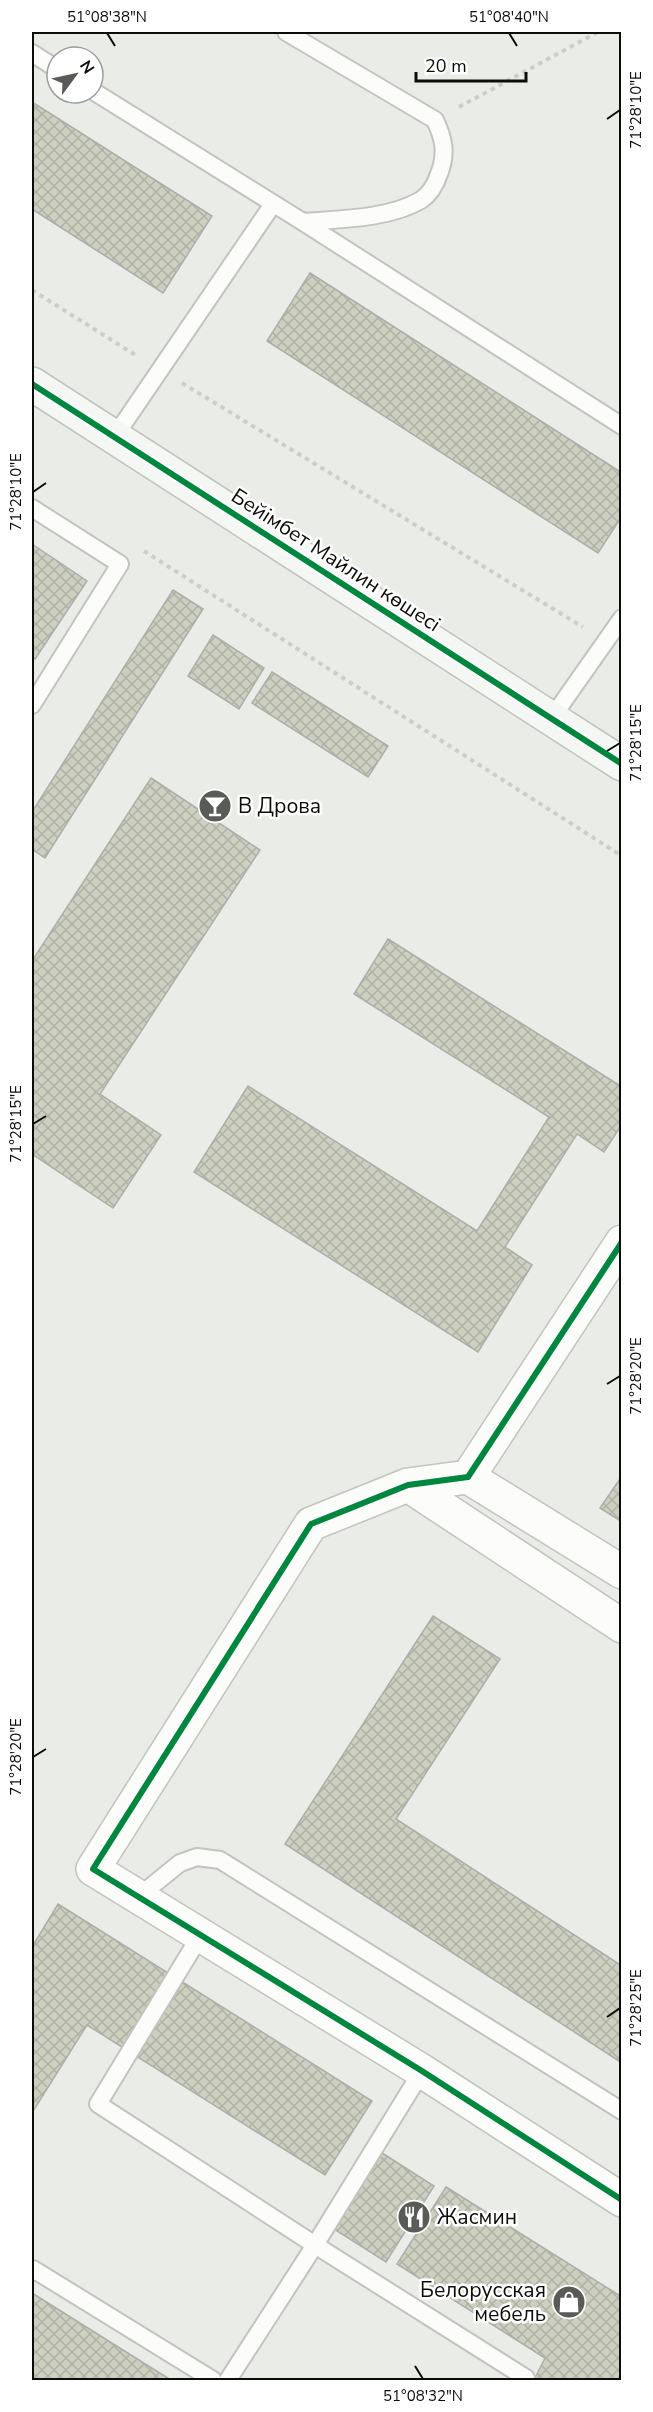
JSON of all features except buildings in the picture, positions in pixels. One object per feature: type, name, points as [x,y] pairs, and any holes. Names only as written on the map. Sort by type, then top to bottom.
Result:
[{"type":"street","name":"Бейімбет Майлин көшесі","points":[[32,384],[621,765]]},
{"type":"street","points":[[468,1477],[621,1242]]},
{"type":"street","points":[[621,1572],[468,1477],[408,1485],[311,1524],[93,1869],[422,2071],[621,2200]]},
{"type":"street","points":[[408,1485],[621,1626]]},
{"type":"lane","points":[[286,32],[435,120],[443,137],[443,164],[435,185],[423,199],[400,208],[358,218],[303,222]]},
{"type":"lane","points":[[32,53],[45,61]]},
{"type":"lane","points":[[105,99],[303,222],[621,426]]},
{"type":"lane","points":[[115,436],[273,204]]},
{"type":"lane","points":[[32,508],[120,564],[32,705]]},
{"type":"lane","points":[[551,719],[621,618]]},
{"type":"lane","points":[[138,1897],[180,1863],[197,1857],[220,1860],[621,2111]]},
{"type":"lane","points":[[200,1936],[98,2104],[525,2378],[524,2380]]},
{"type":"lane","points":[[228,2380],[315,2245],[422,2071]]},
{"type":"lane","points":[[32,2272],[33,2269],[213,2380]]},
{"type":"path","points":[[435,120],[598,32]]},
{"type":"path","points":[[32,290],[606,640]]},
{"type":"path","points":[[139,547],[621,856]]},
{"type":"cycle path","points":[[32,384],[622,764]]},
{"type":"cycle path","points":[[622,1242],[468,1477],[408,1485],[311,1524],[93,1869],[422,2071],[622,2200]]},
{"type":"place","name":"В Дрова","points":[[215,806]]},
{"type":"place","name":"Жасмин","points":[[414,2217]]},
{"type":"place","name":"Белорусская мебель","points":[[569,2302]]}]
